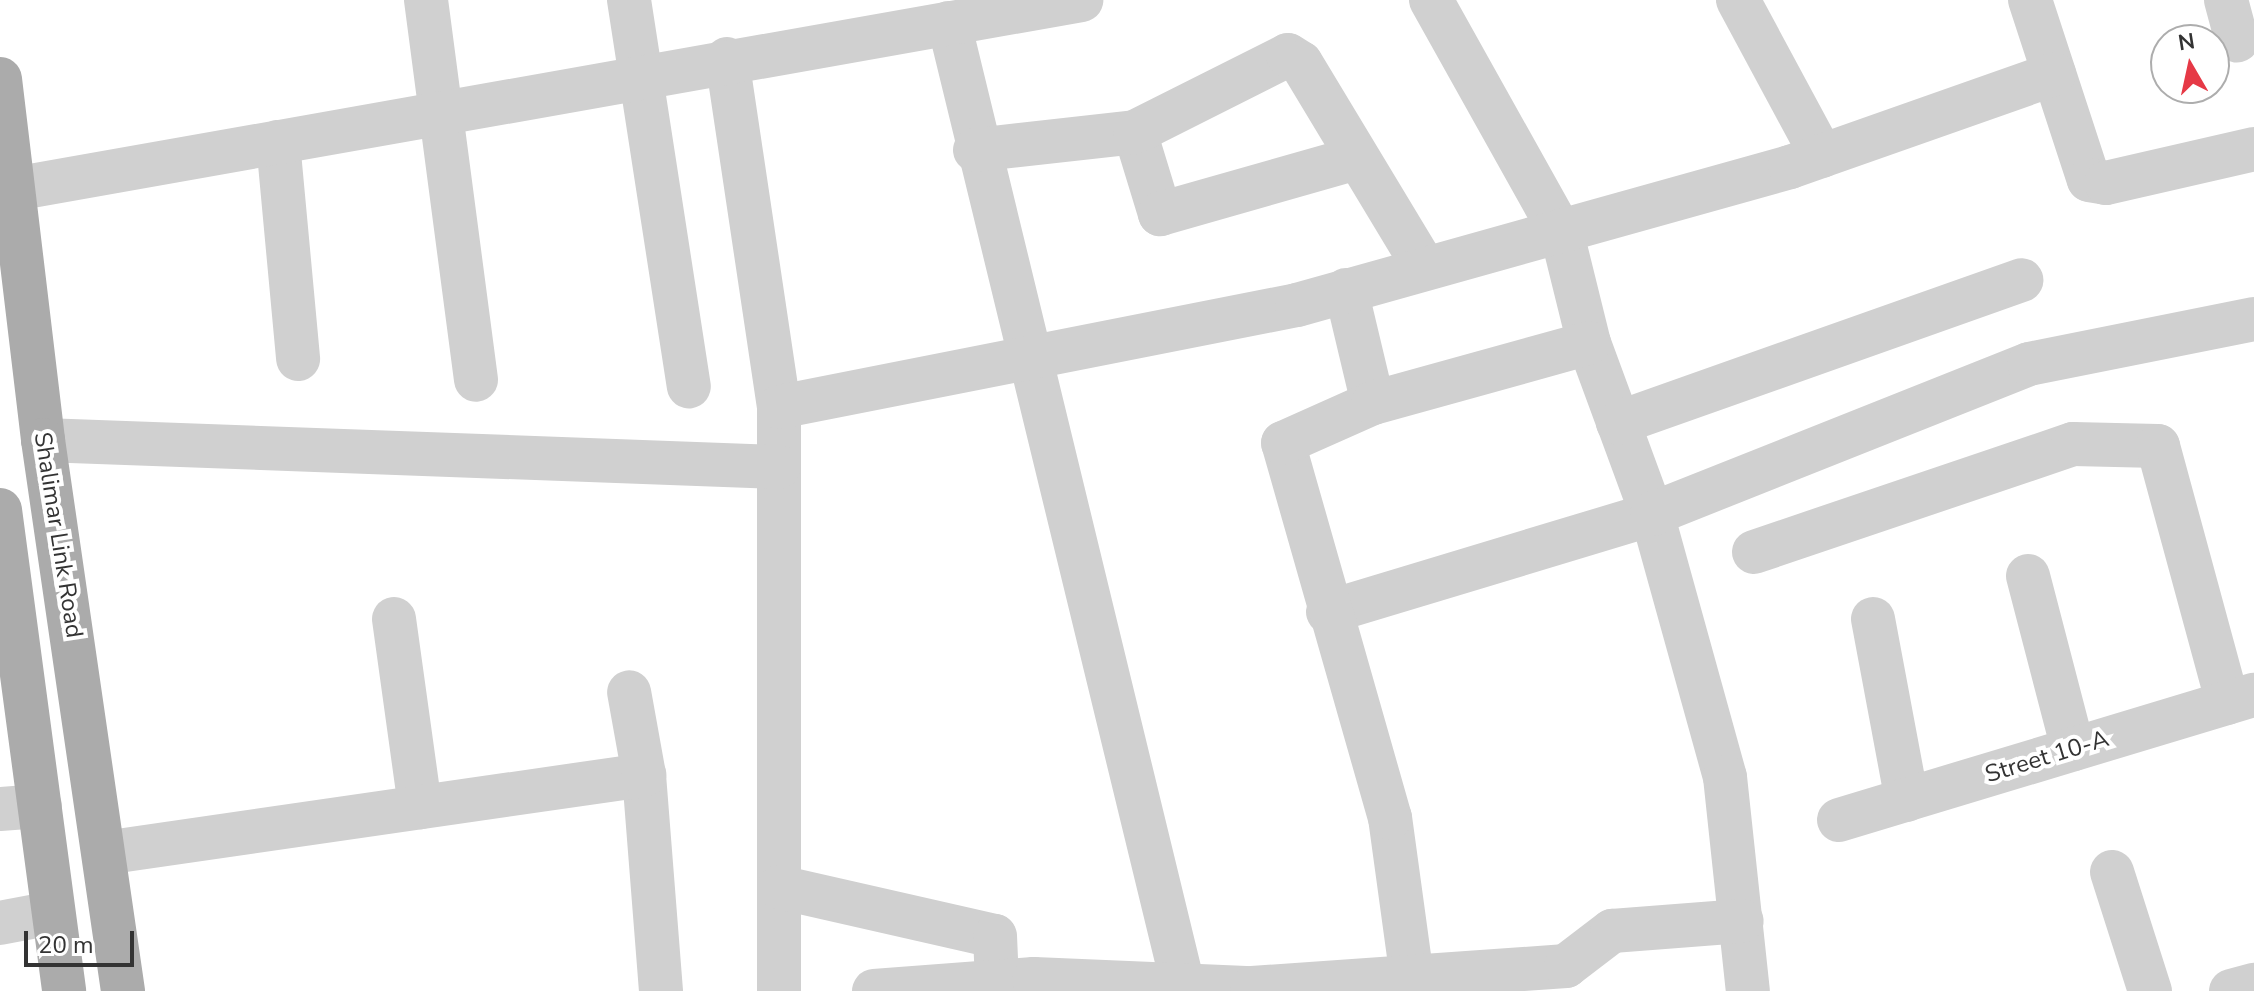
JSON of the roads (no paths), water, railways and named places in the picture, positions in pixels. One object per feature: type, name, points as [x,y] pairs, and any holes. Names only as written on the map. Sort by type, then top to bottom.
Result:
[{"type":"main road","name":"Shalimar Link Road","points":[[0,79],[43,440],[123,991]]},
{"type":"main road","points":[[0,510],[20,808],[53,913],[64,991]]},
{"type":"street","points":[[426,0],[476,380]]},
{"type":"street","points":[[629,0],[689,386]]},
{"type":"street","points":[[1431,0],[1562,234],[1589,343],[1652,514],[1725,777],[1748,991]]},
{"type":"street","points":[[1738,0],[1822,156]]},
{"type":"street","points":[[2030,0],[2089,180],[2106,183],[2254,149]]},
{"type":"street","points":[[2226,0],[2237,41]]},
{"type":"street","points":[[14,189],[443,114],[642,72],[1074,1]]},
{"type":"street","points":[[949,23],[975,150],[1183,985]]},
{"type":"street","points":[[975,150],[1135,132],[1288,55],[1301,63],[1424,267]]},
{"type":"street","points":[[727,59],[779,407],[779,991]]},
{"type":"street","points":[[779,407],[1028,363],[1346,290],[1424,267],[1562,234],[1822,156],[2054,74]]},
{"type":"street","points":[[1135,132],[1160,214],[1356,158]]},
{"type":"street","points":[[278,142],[298,359]]},
{"type":"street","points":[[1618,423],[2021,280]]},
{"type":"street","points":[[1346,290],[1373,403]]},
{"type":"street","points":[[1328,612],[1652,514],[2029,364],[2254,319]]},
{"type":"street","points":[[1412,978],[1390,818],[1328,612],[1283,443],[1373,403],[1589,343]]},
{"type":"street","points":[[43,440],[779,467]]},
{"type":"street","points":[[1754,552],[2073,444],[2158,446],[2241,699]]},
{"type":"street","points":[[2028,576],[2073,749]]},
{"type":"street","points":[[394,619],[420,807]]},
{"type":"street","points":[[1873,619],[1907,800]]},
{"type":"street","points":[[629,692],[644,775],[661,991]]},
{"type":"street","name":"Street 10-A","points":[[1839,820],[2241,699]]},
{"type":"street","points":[[104,853],[644,775]]},
{"type":"street","points":[[2112,872],[2150,991]]},
{"type":"street","points":[[779,887],[995,936],[997,982]]},
{"type":"street","points":[[0,923],[53,913]]},
{"type":"street","points":[[874,991],[997,982],[1334,987],[1412,978],[1569,979],[1612,931],[1742,921]]},
{"type":"street","points":[[2231,991],[2254,985]]}]
